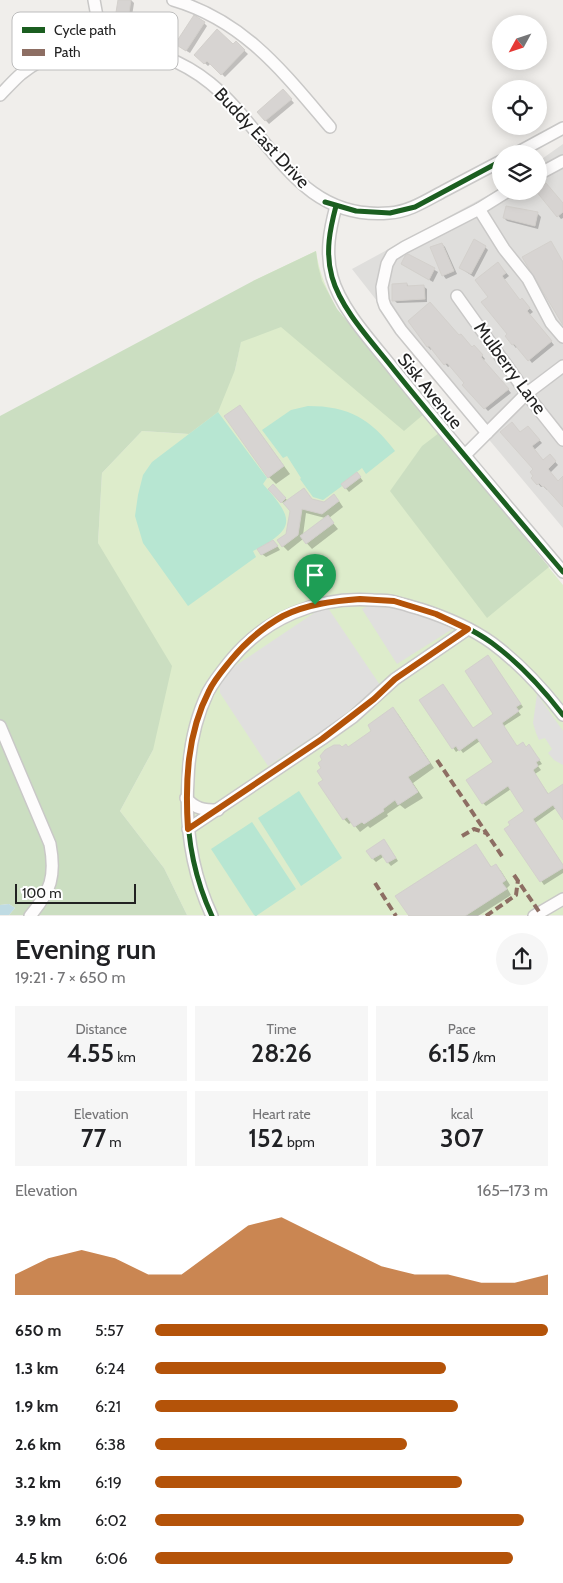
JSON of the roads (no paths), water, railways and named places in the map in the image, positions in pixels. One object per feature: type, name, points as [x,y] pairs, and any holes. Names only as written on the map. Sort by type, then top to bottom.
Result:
[{"type":"street","points":[[173,0],[187,4],[217,19],[248,39],[276,64],[330,127]]},
{"type":"street","name":"Buddy East Drive","points":[[178,62],[209,82],[232,105],[303,186],[331,204]]},
{"type":"street","name":"Buddy East Drive","points":[[0,95],[27,70]]},
{"type":"street","points":[[532,145],[563,128]]},
{"type":"street","points":[[547,170],[563,161]]},
{"type":"street","points":[[331,204],[356,212],[390,213],[415,206],[492,166]]},
{"type":"street","points":[[486,433],[401,330],[383,300],[382,287],[387,264],[392,255],[494,200]]},
{"type":"street","name":"Sisk Avenue","points":[[331,204],[328,253],[332,277],[342,300],[363,330],[563,572]]},
{"type":"street","points":[[479,209],[504,250],[528,279],[551,323],[563,337]]},
{"type":"street","name":"Mulberry Lane","points":[[457,296],[526,394],[563,440]]},
{"type":"street","points":[[465,455],[526,394],[563,366]]},
{"type":"street","points":[[212,916],[204,900],[194,867],[188,829],[186,798],[189,760],[196,723],[208,691],[239,649],[258,632],[283,616],[332,601],[360,599],[394,601],[436,614],[468,629],[491,643],[513,661],[558,704],[563,716]]},
{"type":"street","points":[[188,829],[322,739],[374,699],[395,679],[468,629]]},
{"type":"street","points":[[0,726],[50,844],[53,860],[53,872],[46,896],[30,916]]},
{"type":"street","points":[[186,798],[192,805],[200,809],[218,810]]},
{"type":"street","points":[[534,916],[563,900]]},
{"type":"water","points":[[9,904],[15,908],[9,915],[0,915],[0,905]]}]
